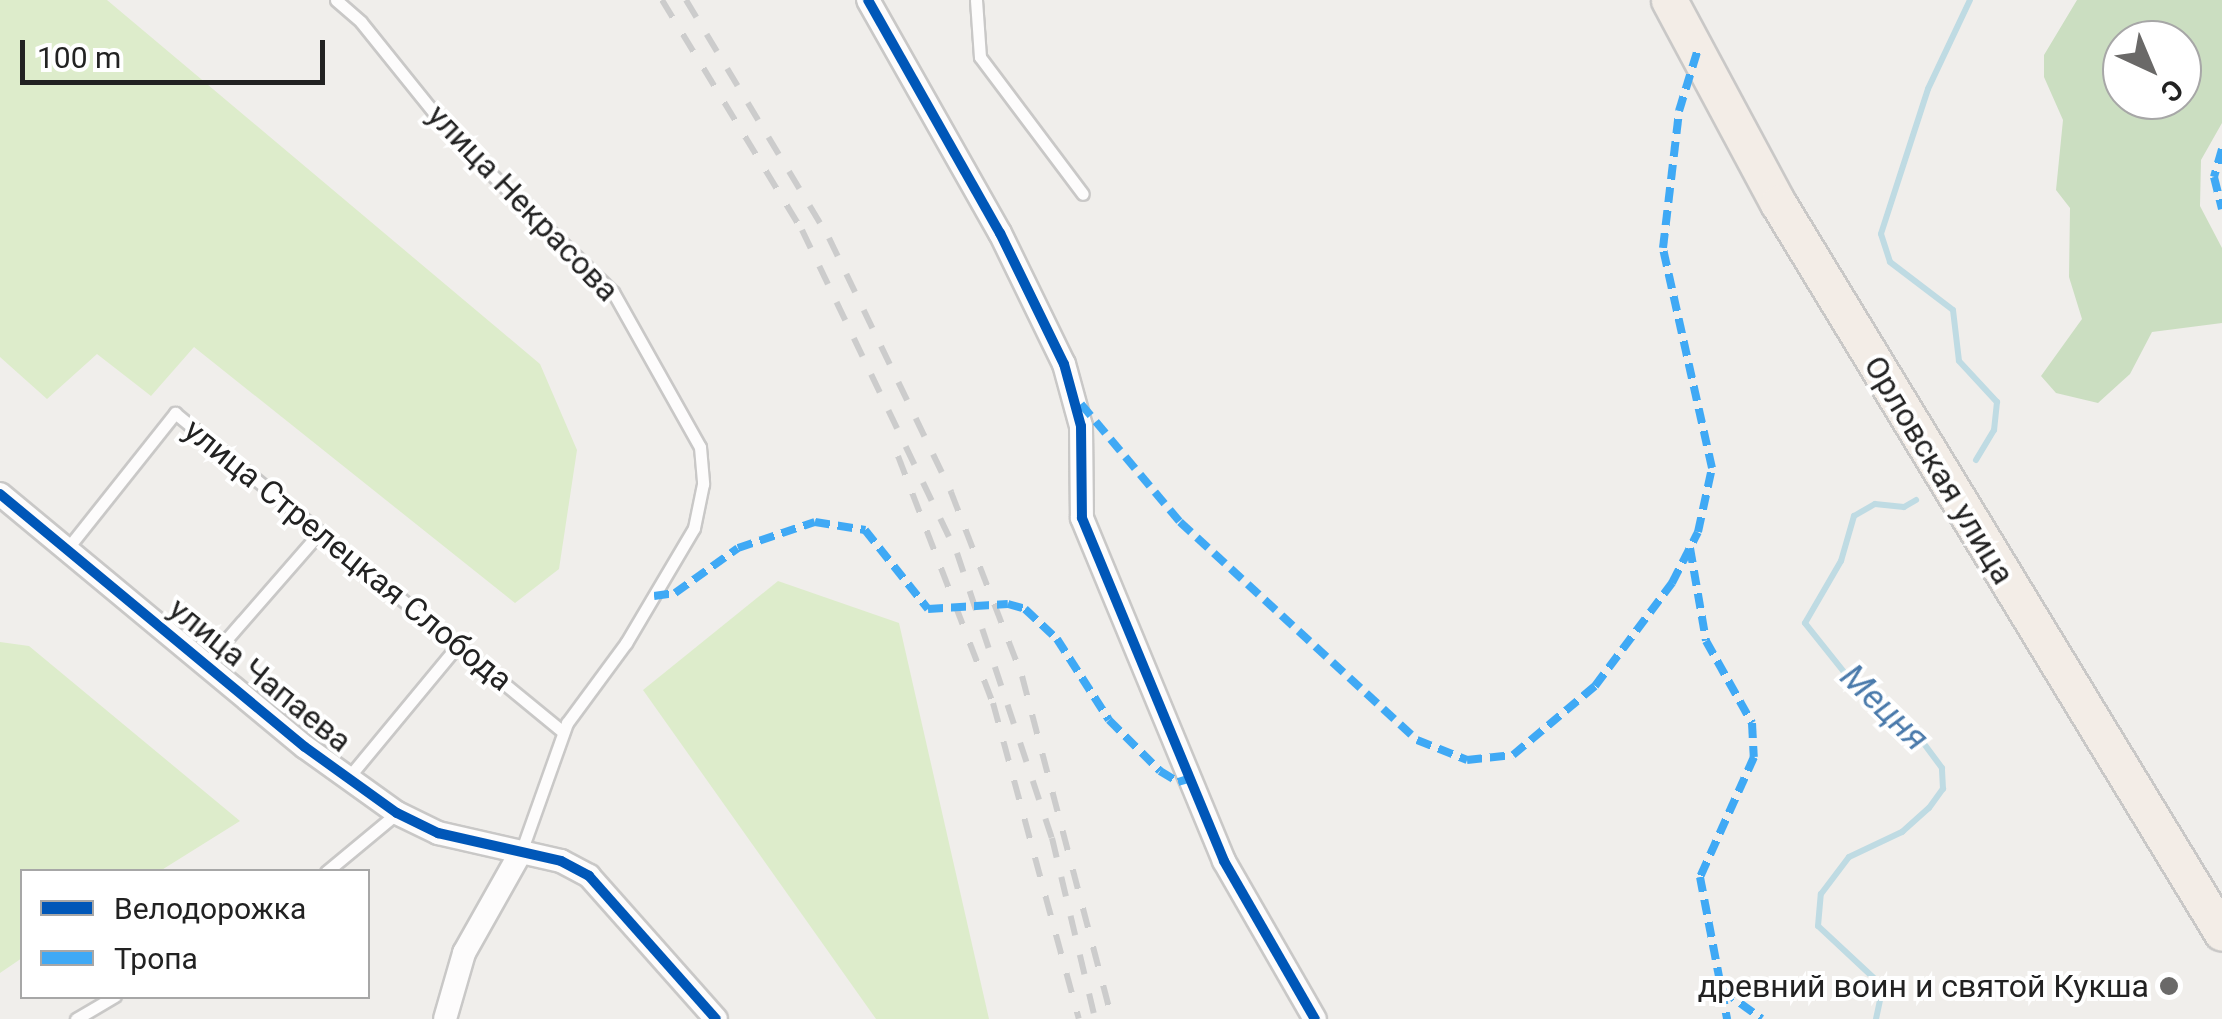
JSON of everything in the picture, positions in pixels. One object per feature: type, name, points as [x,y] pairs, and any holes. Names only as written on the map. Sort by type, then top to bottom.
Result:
[{"type":"main road","name":"Орловская улица","points":[[1670,0],[1778,203],[2222,933]]},
{"type":"street","points":[[868,0],[1000,233],[1064,364],[1081,426],[1082,518],[1224,861],[1315,1019]]},
{"type":"street","name":"улица Чапаева","points":[[0,494],[205,664],[397,813],[438,832],[518,852]]},
{"type":"street","points":[[444,1019],[464,953],[518,852],[589,876],[716,1019]]},
{"type":"lane","name":"улица Некрасова","points":[[336,0],[361,22],[455,140],[614,292],[700,447],[704,484],[694,528],[563,732],[518,852]]},
{"type":"lane","points":[[976,0],[980,57],[1083,194]]},
{"type":"lane","name":"улица Стрелецкая Слобода","points":[[67,549],[174,414],[563,732]]},
{"type":"lane","points":[[205,664],[320,532]]},
{"type":"lane","points":[[348,778],[459,644]]},
{"type":"lane","points":[[330,869],[397,813]]},
{"type":"lane","points":[[76,1019],[110,999]]},
{"type":"green space","points":[[0,0],[107,0],[540,364],[577,450],[559,569],[515,603],[194,347],[151,396],[97,354],[47,399],[0,357]]},
{"type":"green space","points":[[2077,0],[2222,0],[2222,123],[2201,160],[2200,206],[2222,248],[2222,323],[2152,332],[2130,374],[2098,403],[2056,393],[2041,376],[2082,319],[2069,277],[2070,208],[2056,190],[2063,120],[2044,77],[2044,55]]},
{"type":"green space","points":[[778,581],[899,623],[989,1019],[876,1019],[643,690]]},
{"type":"green space","points":[[0,642],[29,646],[240,821],[163,869],[20,869],[20,959],[0,973]]},
{"type":"waterway","name":"Мецня","points":[[1970,0],[1928,89],[1881,234],[1890,262],[1953,310],[1959,361],[1997,402],[1994,430],[1976,460]]},
{"type":"waterway","name":"Мецня","points":[[1876,1019],[1881,995],[1876,980],[1818,926],[1821,894],[1849,857],[1902,832],[1929,808],[1943,789],[1942,768],[1908,722],[1868,702],[1805,623],[1841,561],[1854,516],[1875,504],[1904,507],[1916,500]]},
{"type":"railway","points":[[662,0],[802,230],[957,553],[1052,838],[1095,1019]]},
{"type":"railway","points":[[686,0],[829,238],[951,492],[1022,676],[1112,1019]]},
{"type":"railway","points":[[898,456],[993,703],[1079,1019]]},
{"type":"marked path","points":[[1081,404],[1180,522],[1417,740],[1467,760],[1513,755],[1595,686],[1672,583],[1698,532],[1712,468],[1663,248],[1679,111],[1697,52]]},
{"type":"marked path","points":[[2222,149],[2214,177],[2222,209]]},
{"type":"marked path","points":[[654,596],[675,593],[738,548],[815,522],[865,530],[928,609],[1008,604],[1025,609],[1057,639],[1109,720],[1160,771],[1178,782],[1188,779]]},
{"type":"marked path","points":[[1690,548],[1706,641],[1752,723],[1754,757],[1700,877],[1727,1019]]},
{"type":"marked path","points":[[1722,990],[1762,1019]]},
{"type":"cycle path","points":[[868,0],[1000,233],[1064,364],[1081,426],[1082,518],[1224,861],[1315,1019]]},
{"type":"cycle path","points":[[0,494],[305,747],[397,813],[438,833],[561,861],[589,876],[716,1019]]},
{"type":"place","name":"древний воин и святой Кукша","points":[[2169,986]]}]
